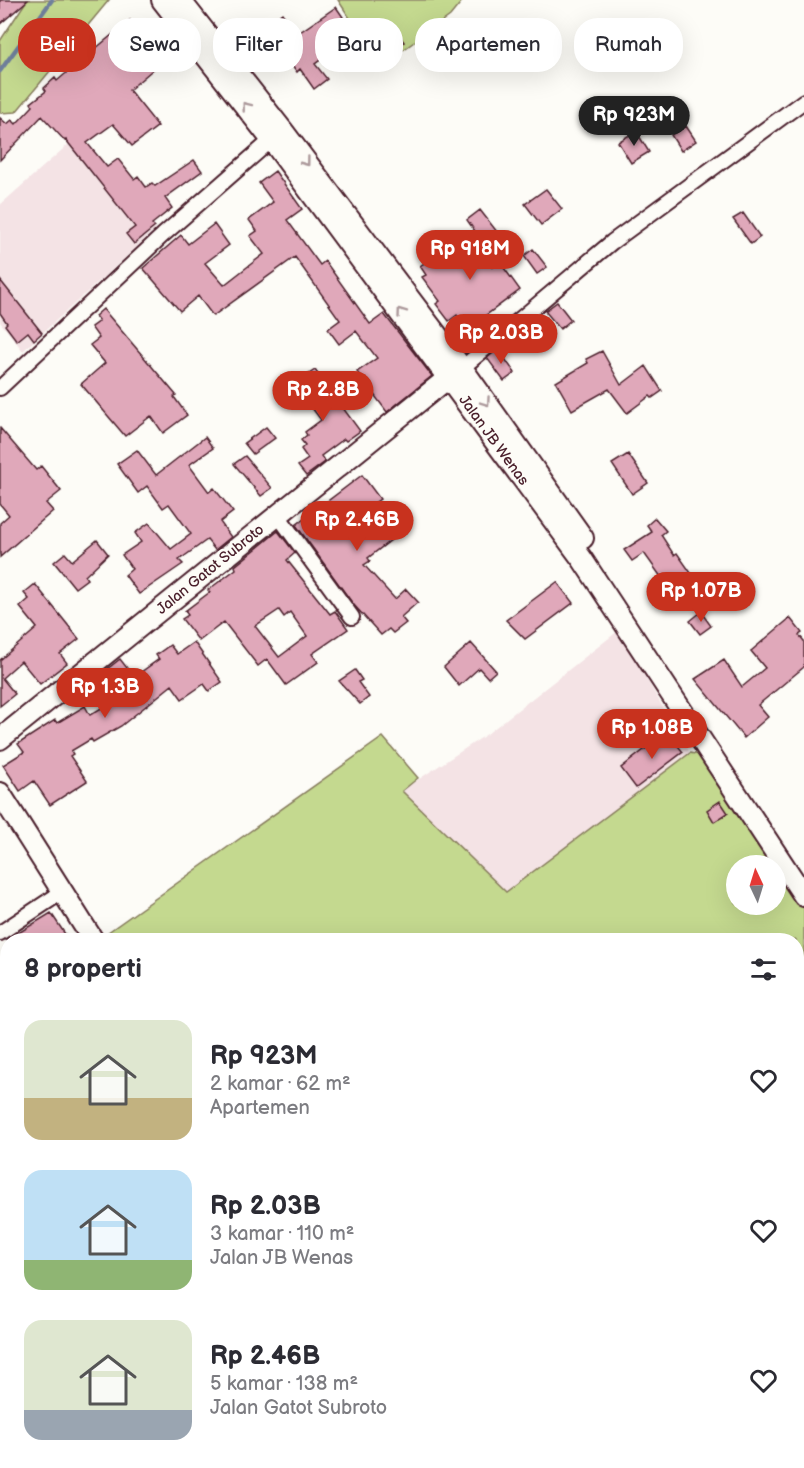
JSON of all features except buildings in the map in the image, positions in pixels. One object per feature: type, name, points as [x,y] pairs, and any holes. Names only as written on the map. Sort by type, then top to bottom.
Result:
[{"type":"main road","name":"Jalan JB Wenas","points":[[173,3],[277,135],[455,373],[582,559],[804,872]]},
{"type":"main road","name":"Jalan Gatot Subroto","points":[[0,739],[455,373]]},
{"type":"main road","name":"Jalan JB Wenas","points":[[661,668],[804,896]]},
{"type":"main road","points":[[0,793],[88,933]]},
{"type":"street","points":[[455,373],[612,242],[804,101]]},
{"type":"street","points":[[0,388],[163,235],[277,135]]},
{"type":"street","points":[[277,514],[352,617]]},
{"type":"street","points":[[0,933],[62,892]]},
{"type":"shaded area","points":[[80,134],[156,229],[23,351],[0,322],[0,205]]},
{"type":"shaded area","points":[[618,631],[690,753],[506,892],[401,791],[487,734]]},
{"type":"green space","points":[[27,0],[109,0],[94,18],[18,18],[18,72],[49,72],[16,112],[0,113],[0,41]]},
{"type":"green space","points":[[338,0],[463,0],[447,18],[415,18],[415,41],[403,50],[403,18],[350,18]]},
{"type":"green space","points":[[383,737],[418,778],[402,791],[506,892],[690,753],[701,755],[769,855],[726,855],[726,915],[786,915],[786,881],[804,908],[804,933],[107,933]]},
{"type":"waterway","points":[[0,71],[52,0]]}]
